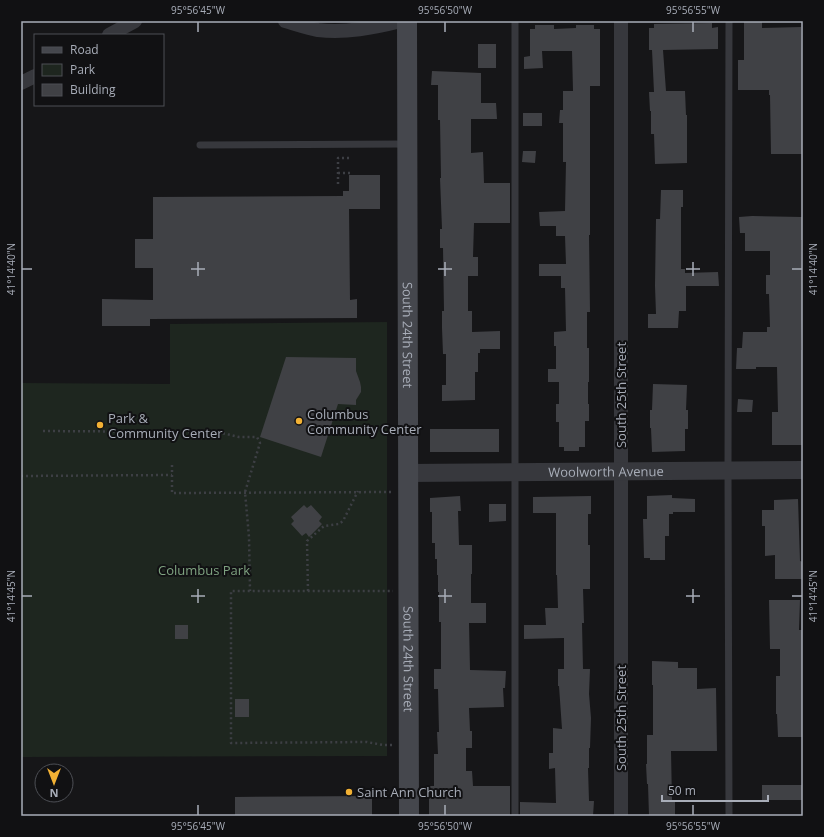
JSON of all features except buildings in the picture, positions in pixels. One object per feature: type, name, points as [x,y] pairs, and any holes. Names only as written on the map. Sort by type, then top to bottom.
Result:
[{"type":"main road","name":"South 24th Street","points":[[407,21],[410,816]]},
{"type":"street","points":[[111,34],[135,21]]},
{"type":"street","points":[[285,21],[317,30],[344,31],[376,27],[401,21]]},
{"type":"street","name":"South 25th Street","points":[[621,21],[621,816]]},
{"type":"street","points":[[21,83],[34,76]]},
{"type":"street","name":"Woolworth Avenue","points":[[408,473],[803,470]]},
{"type":"lane","points":[[515,21],[515,816]]},
{"type":"lane","points":[[729,21],[729,816]]},
{"type":"lane","points":[[200,145],[408,144]]},
{"type":"path","points":[[338,184],[338,157],[351,158]]},
{"type":"path","points":[[338,173],[352,173]]},
{"type":"path","points":[[43,431],[201,432],[222,433],[239,436],[257,436],[260,443],[245,492],[249,536],[250,592]]},
{"type":"path","points":[[172,465],[172,493],[393,492]]},
{"type":"path","points":[[21,476],[172,475]]},
{"type":"path","points":[[308,592],[308,542],[324,526],[339,524],[343,521],[358,491]]},
{"type":"path","points":[[393,591],[232,592],[232,743],[367,742],[393,745]]},
{"type":"green space","name":"Columbus Park","points":[[387,322],[387,756],[21,757],[21,383],[170,384],[170,324]]},
{"type":"place","name":"Columbus Community Center","points":[[299,421]]},
{"type":"place","name":"Park & Community Center","points":[[100,425]]},
{"type":"place","name":"Saint Ann Church","points":[[349,792]]}]
